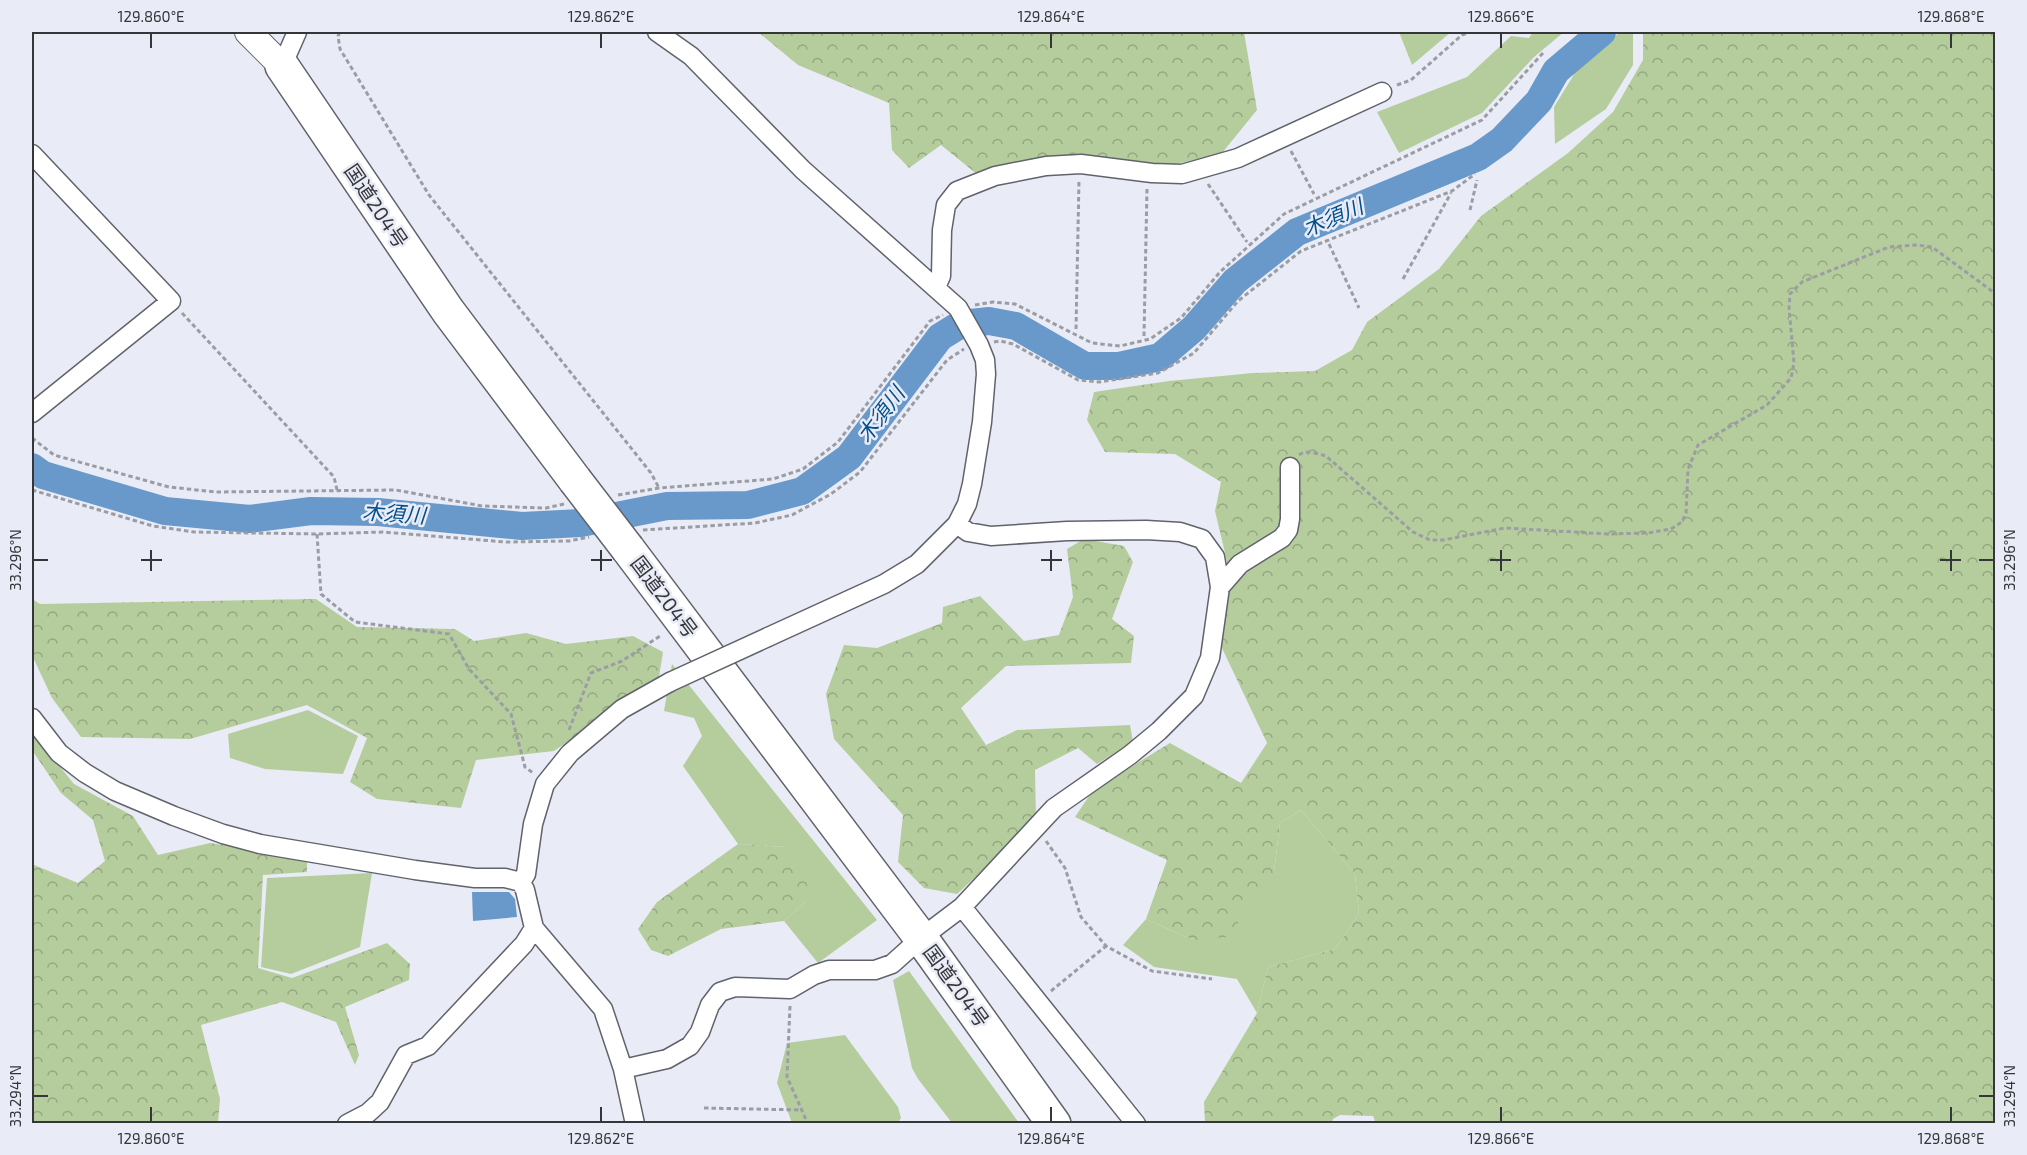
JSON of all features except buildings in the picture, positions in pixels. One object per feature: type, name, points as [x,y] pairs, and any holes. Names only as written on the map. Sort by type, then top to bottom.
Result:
[{"type":"highway","name":"国道204号","points":[[282,66],[572,492],[633,540],[1054,1124]]},
{"type":"street","points":[[248,32],[282,66],[297,32]]},
{"type":"street","points":[[521,882],[526,874],[533,824],[545,784],[570,753],[622,709],[670,682],[884,584],[916,564],[957,524],[967,504],[982,422],[985,360],[958,308],[803,170],[691,56],[657,32]]},
{"type":"street","points":[[936,287],[941,276],[942,230],[946,205],[957,191],[995,176],[1046,166],[1081,164],[1152,173],[1182,174],[1238,158],[1382,92]]},
{"type":"street","points":[[32,154],[171,301],[32,413]]},
{"type":"street","points":[[1220,587],[1240,564],[1282,538],[1288,530],[1290,467]]},
{"type":"street","points":[[623,1069],[667,1059],[690,1046],[700,1032],[710,1005],[720,992],[735,987],[790,989],[814,975],[829,970],[875,970],[892,964],[921,938],[962,907],[1053,808],[1138,749],[1194,696],[1210,657],[1220,587],[1215,557],[1202,539],[1180,532],[1067,531],[991,536],[969,532],[957,524]]},
{"type":"street","points":[[32,718],[59,753],[85,774],[144,804],[223,834],[260,844],[415,870],[475,879],[505,879],[521,882]]},
{"type":"street","points":[[521,882],[534,928],[603,1009],[623,1069],[635,1124]]},
{"type":"street","points":[[962,907],[1136,1124]]},
{"type":"street","points":[[347,1124],[368,1113],[380,1102],[406,1055],[428,1046],[524,944],[534,928]]},
{"type":"path","points":[[340,32],[338,36],[340,49],[429,195],[651,473],[659,488]]},
{"type":"path","points":[[1382,92],[1411,80],[1462,35],[1470,32]]},
{"type":"path","points":[[614,496],[659,488],[773,479],[803,469],[838,442],[930,321],[958,308],[993,302],[1015,304],[1092,343],[1120,346],[1150,339],[1181,318],[1220,272],[1284,214],[1482,120],[1542,53]]},
{"type":"path","points":[[1288,147],[1314,194]]},
{"type":"path","points":[[633,540],[755,523],[792,515],[831,494],[860,472],[947,360],[959,351],[1000,341],[1014,344],[1078,380],[1099,382],[1158,373],[1194,353],[1238,301],[1301,251],[1452,191],[1475,174]]},
{"type":"path","points":[[1076,329],[1079,176]]},
{"type":"path","points":[[1204,177],[1247,242]]},
{"type":"path","points":[[1470,210],[1477,180]]},
{"type":"path","points":[[1144,336],[1147,183]]},
{"type":"path","points":[[1403,279],[1452,191]]},
{"type":"path","points":[[1329,244],[1359,308]]},
{"type":"path","points":[[1290,467],[1294,459],[1302,452],[1314,452],[1326,456],[1413,532],[1430,540],[1443,540],[1504,528],[1608,534],[1671,530],[1682,522],[1686,513],[1688,469],[1698,445],[1767,405],[1791,378],[1794,363],[1789,308],[1790,294],[1802,282],[1889,247],[1917,245],[1932,247],[1995,294]]},
{"type":"path","points":[[171,301],[334,477],[337,490]]},
{"type":"path","points":[[32,438],[54,455],[169,487],[216,492],[396,490],[482,506],[546,507],[572,492]]},
{"type":"path","points":[[32,490],[153,526],[194,532],[317,534],[383,532],[506,542],[569,541],[592,537]]},
{"type":"path","points":[[317,534],[321,594],[355,622],[449,634],[469,669],[511,714],[525,766],[545,784]]},
{"type":"path","points":[[570,753],[568,733],[591,673],[622,661],[660,636]]},
{"type":"path","points":[[1036,826],[1065,868],[1081,917],[1106,946],[1152,971],[1212,979]]},
{"type":"path","points":[[1038,1001],[1106,946]]},
{"type":"path","points":[[790,989],[787,1077],[808,1124]]},
{"type":"path","points":[[704,1108],[802,1110]]},
{"type":"green space","points":[[758,32],[1244,32],[1257,110],[1222,153],[1164,167],[978,175],[941,145],[909,168],[892,150],[889,103],[798,65]]},
{"type":"green space","points":[[1399,32],[1451,32],[1412,65]]},
{"type":"green space","points":[[1533,32],[1564,32],[1534,57],[1482,113],[1399,153],[1377,112],[1467,77],[1511,36],[1529,38]]},
{"type":"green space","points":[[1620,32],[1633,32],[1633,65],[1606,109],[1555,144],[1554,107],[1581,63]]},
{"type":"green space","points":[[1643,32],[1995,32],[1995,1123],[1376,1124],[1373,1116],[1340,1115],[1333,1119],[1332,1123],[1205,1123],[1204,1102],[1257,1013],[1268,967],[1335,949],[1359,914],[1355,874],[1301,810],[1280,823],[1274,872],[1228,937],[1193,940],[1146,919],[1167,860],[1075,817],[1093,790],[1170,743],[1241,783],[1267,743],[1221,646],[1231,578],[1215,511],[1221,482],[1175,454],[1105,452],[1087,420],[1094,392],[1169,381],[1253,373],[1315,371],[1352,350],[1367,322],[1439,269],[1481,216],[1568,153],[1613,112],[1643,60]]},
{"type":"green space","points":[[1084,539],[1124,546],[1133,562],[1112,619],[1134,636],[1131,663],[1006,666],[961,708],[986,745],[1017,730],[1130,725],[1133,742],[1097,764],[1078,748],[1035,770],[1036,821],[957,894],[924,888],[898,862],[903,815],[834,739],[826,694],[844,645],[877,648],[942,623],[943,607],[980,596],[1024,641],[1059,635],[1073,597],[1067,549]]},
{"type":"green space","points":[[32,599],[40,604],[316,599],[357,627],[455,629],[474,641],[526,633],[566,644],[633,636],[663,652],[659,677],[554,751],[476,760],[461,808],[377,799],[350,782],[367,738],[307,705],[190,739],[81,737],[52,698],[32,655]]},
{"type":"green space","points":[[672,664],[877,920],[818,963],[784,921],[807,900],[786,847],[738,844],[683,766],[702,736],[694,718],[664,711]]},
{"type":"green space","points":[[308,710],[358,736],[343,774],[265,769],[230,758],[228,734]]},
{"type":"green space","points":[[35,736],[74,784],[133,816],[158,855],[210,843],[307,858],[307,872],[263,875],[258,968],[292,978],[387,943],[410,964],[409,980],[345,1007],[359,1055],[355,1065],[336,1022],[282,1002],[201,1025],[220,1099],[218,1123],[32,1123],[32,864],[78,883],[105,861],[93,820],[61,793],[32,750],[32,737]]},
{"type":"green space","points":[[1301,810],[1355,874],[1359,914],[1335,949],[1268,967],[1257,1013],[1237,979],[1154,967],[1123,945],[1146,919],[1193,940],[1274,872],[1280,823]]},
{"type":"green space","points":[[738,844],[787,847],[807,870],[807,900],[784,921],[721,929],[668,956],[651,950],[638,929],[657,902]]},
{"type":"green space","points":[[372,873],[360,947],[291,974],[261,967],[267,878]]},
{"type":"green space","points":[[909,971],[1019,1123],[952,1123],[918,1079],[912,1068],[893,980]]},
{"type":"green space","points":[[845,1035],[898,1107],[901,1118],[898,1123],[792,1123],[777,1083],[787,1043]]},
{"type":"water","points":[[472,892],[509,892],[515,899],[517,917],[473,921]]},
{"type":"waterway","name":"木須川","points":[[32,467],[43,475],[165,511],[250,519],[311,511],[378,512],[522,526],[581,523],[667,506],[748,505],[802,491],[849,457],[940,337],[961,324],[989,321],[1016,326],[1085,366],[1119,366],[1160,357],[1194,328],[1235,281],[1297,232],[1478,157],[1502,140],[1539,101],[1556,71],[1602,32]]}]
